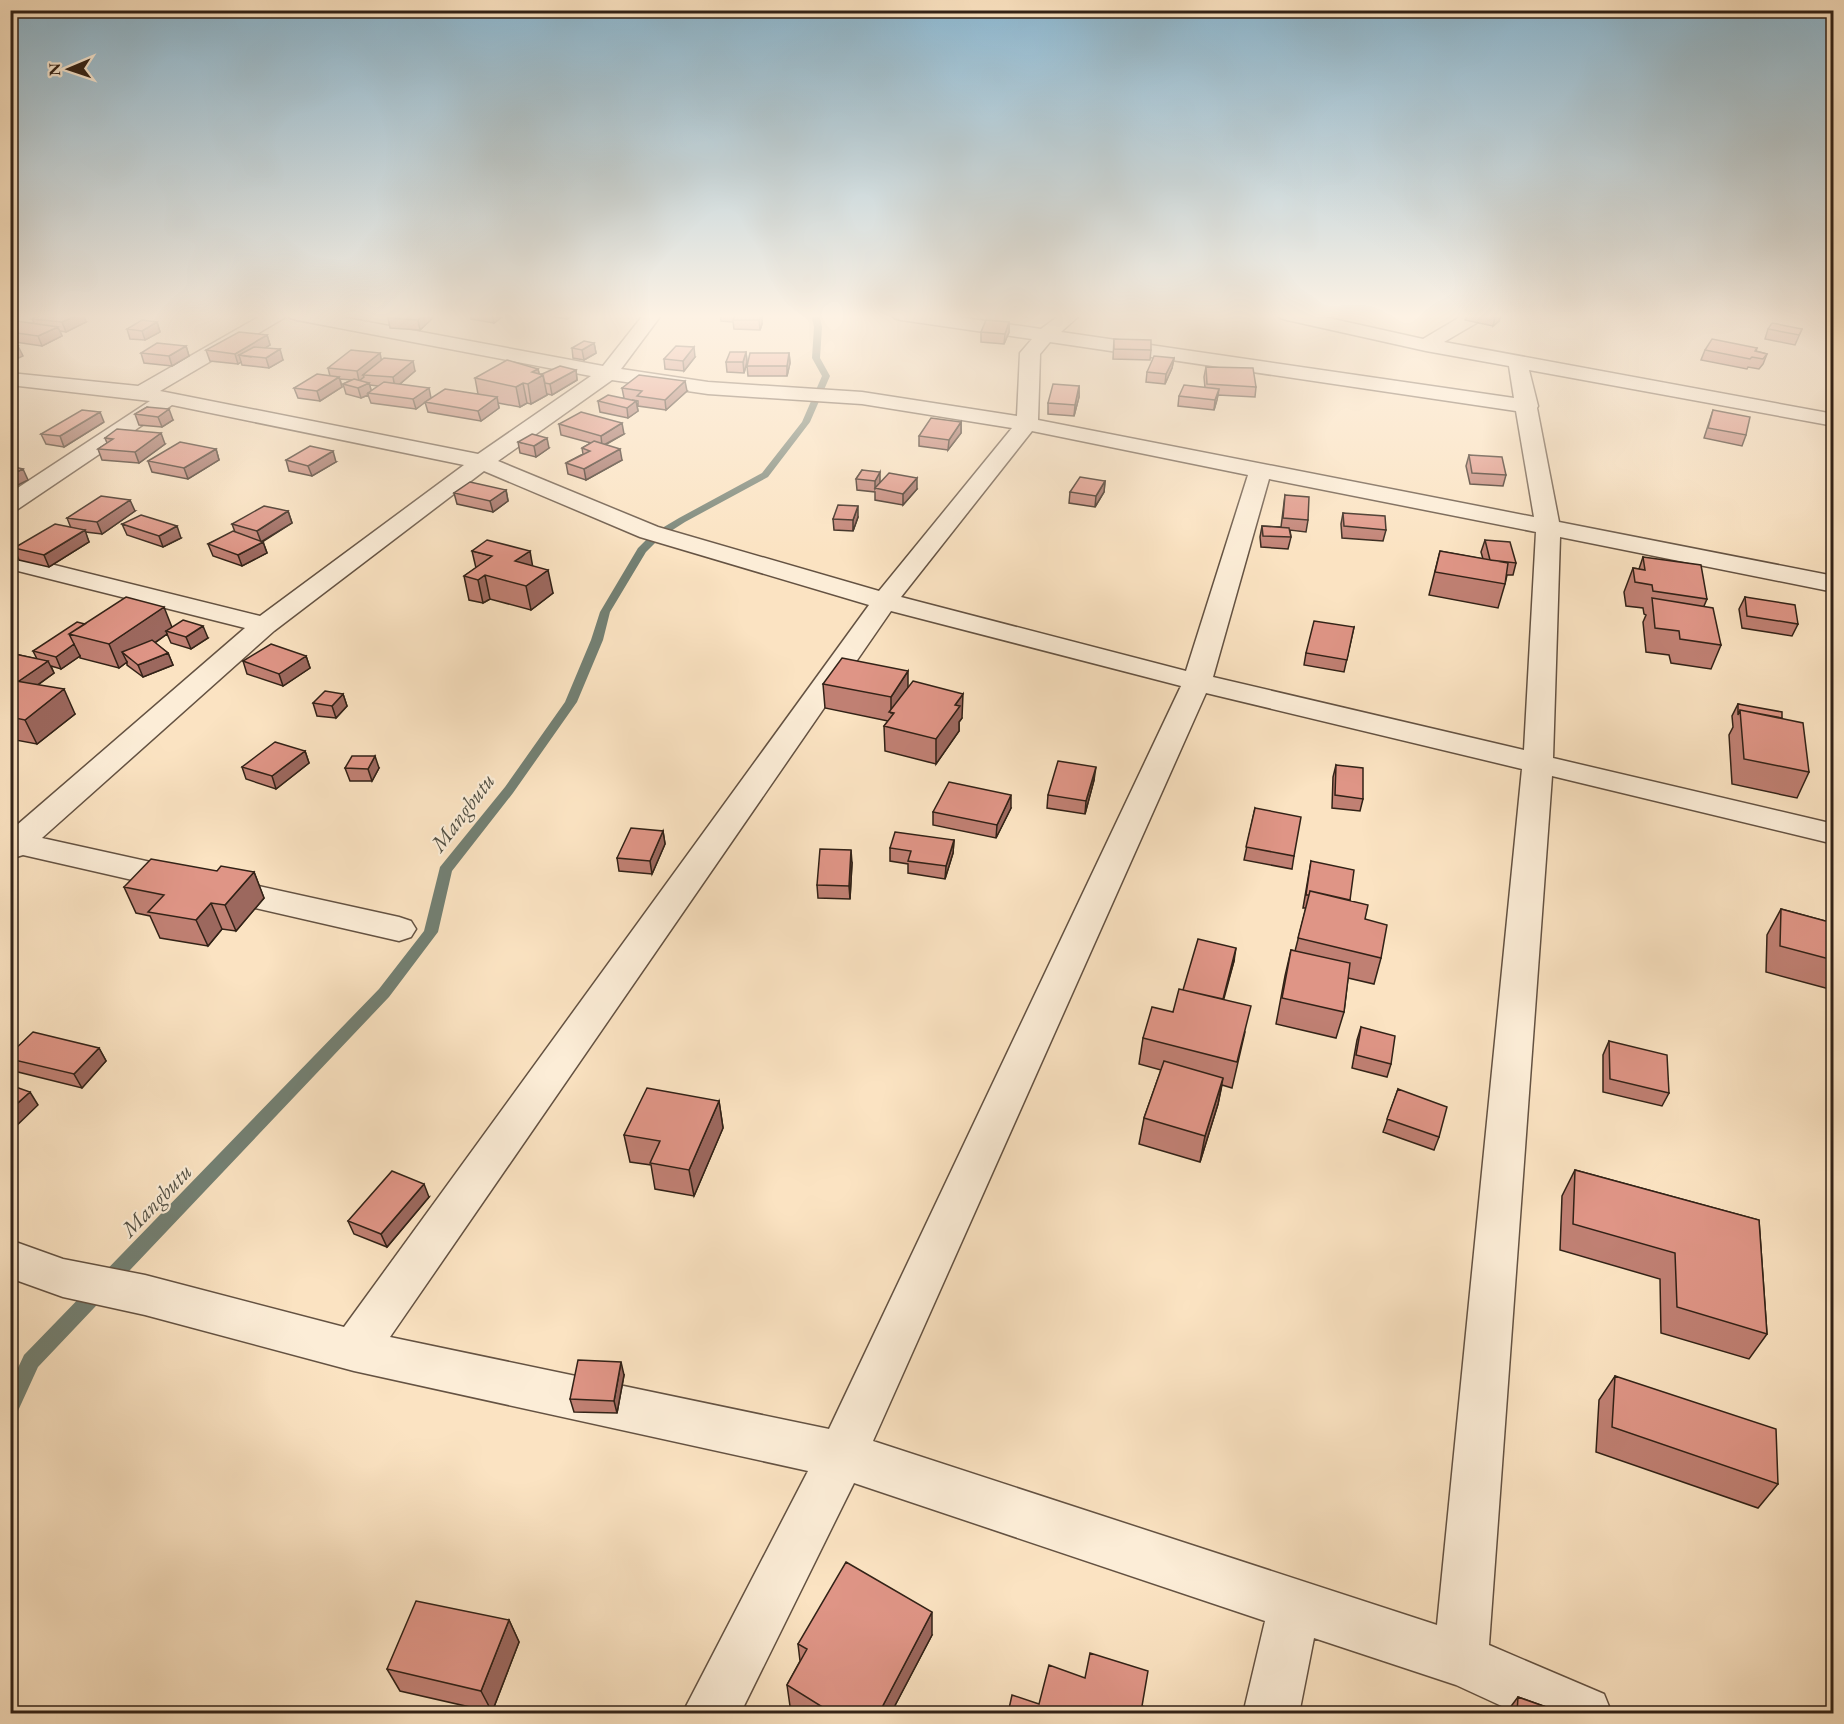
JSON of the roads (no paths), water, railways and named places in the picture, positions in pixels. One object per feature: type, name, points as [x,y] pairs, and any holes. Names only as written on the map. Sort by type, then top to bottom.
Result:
[{"type":"street","points":[[149,394],[482,462],[650,532],[885,601],[1197,682],[1833,834]]},
{"type":"street","points":[[13,845],[265,625],[482,462],[578,394]]},
{"type":"street","points":[[795,394],[862,398],[1028,424],[1833,584]]},
{"type":"street","points":[[354,1350],[885,601],[1028,424],[1029,394]]},
{"type":"street","points":[[1451,394],[1528,406]]},
{"type":"street","points":[[1461,1660],[1538,763],[1548,528],[1525,394]]},
{"type":"street","points":[[1694,394],[1833,420]]},
{"type":"street","points":[[10,504],[169,398]]},
{"type":"street","points":[[710,1713],[842,1455],[1197,682],[1262,469]]},
{"type":"street","points":[[10,561],[265,625]]},
{"type":"street","points":[[13,845],[399,929]]},
{"type":"street","points":[[10,1259],[63,1278],[145,1295],[354,1350],[842,1455],[1461,1660],[1584,1713]]},
{"type":"street","points":[[1271,1713],[1295,1604]]},
{"type":"waterway","name":"Mangbutu","points":[[10,1407],[31,1361],[384,993],[431,932],[445,870],[509,790],[571,702],[597,640],[605,612],[642,550],[656,536],[682,520],[765,475],[806,422],[818,394]]}]
